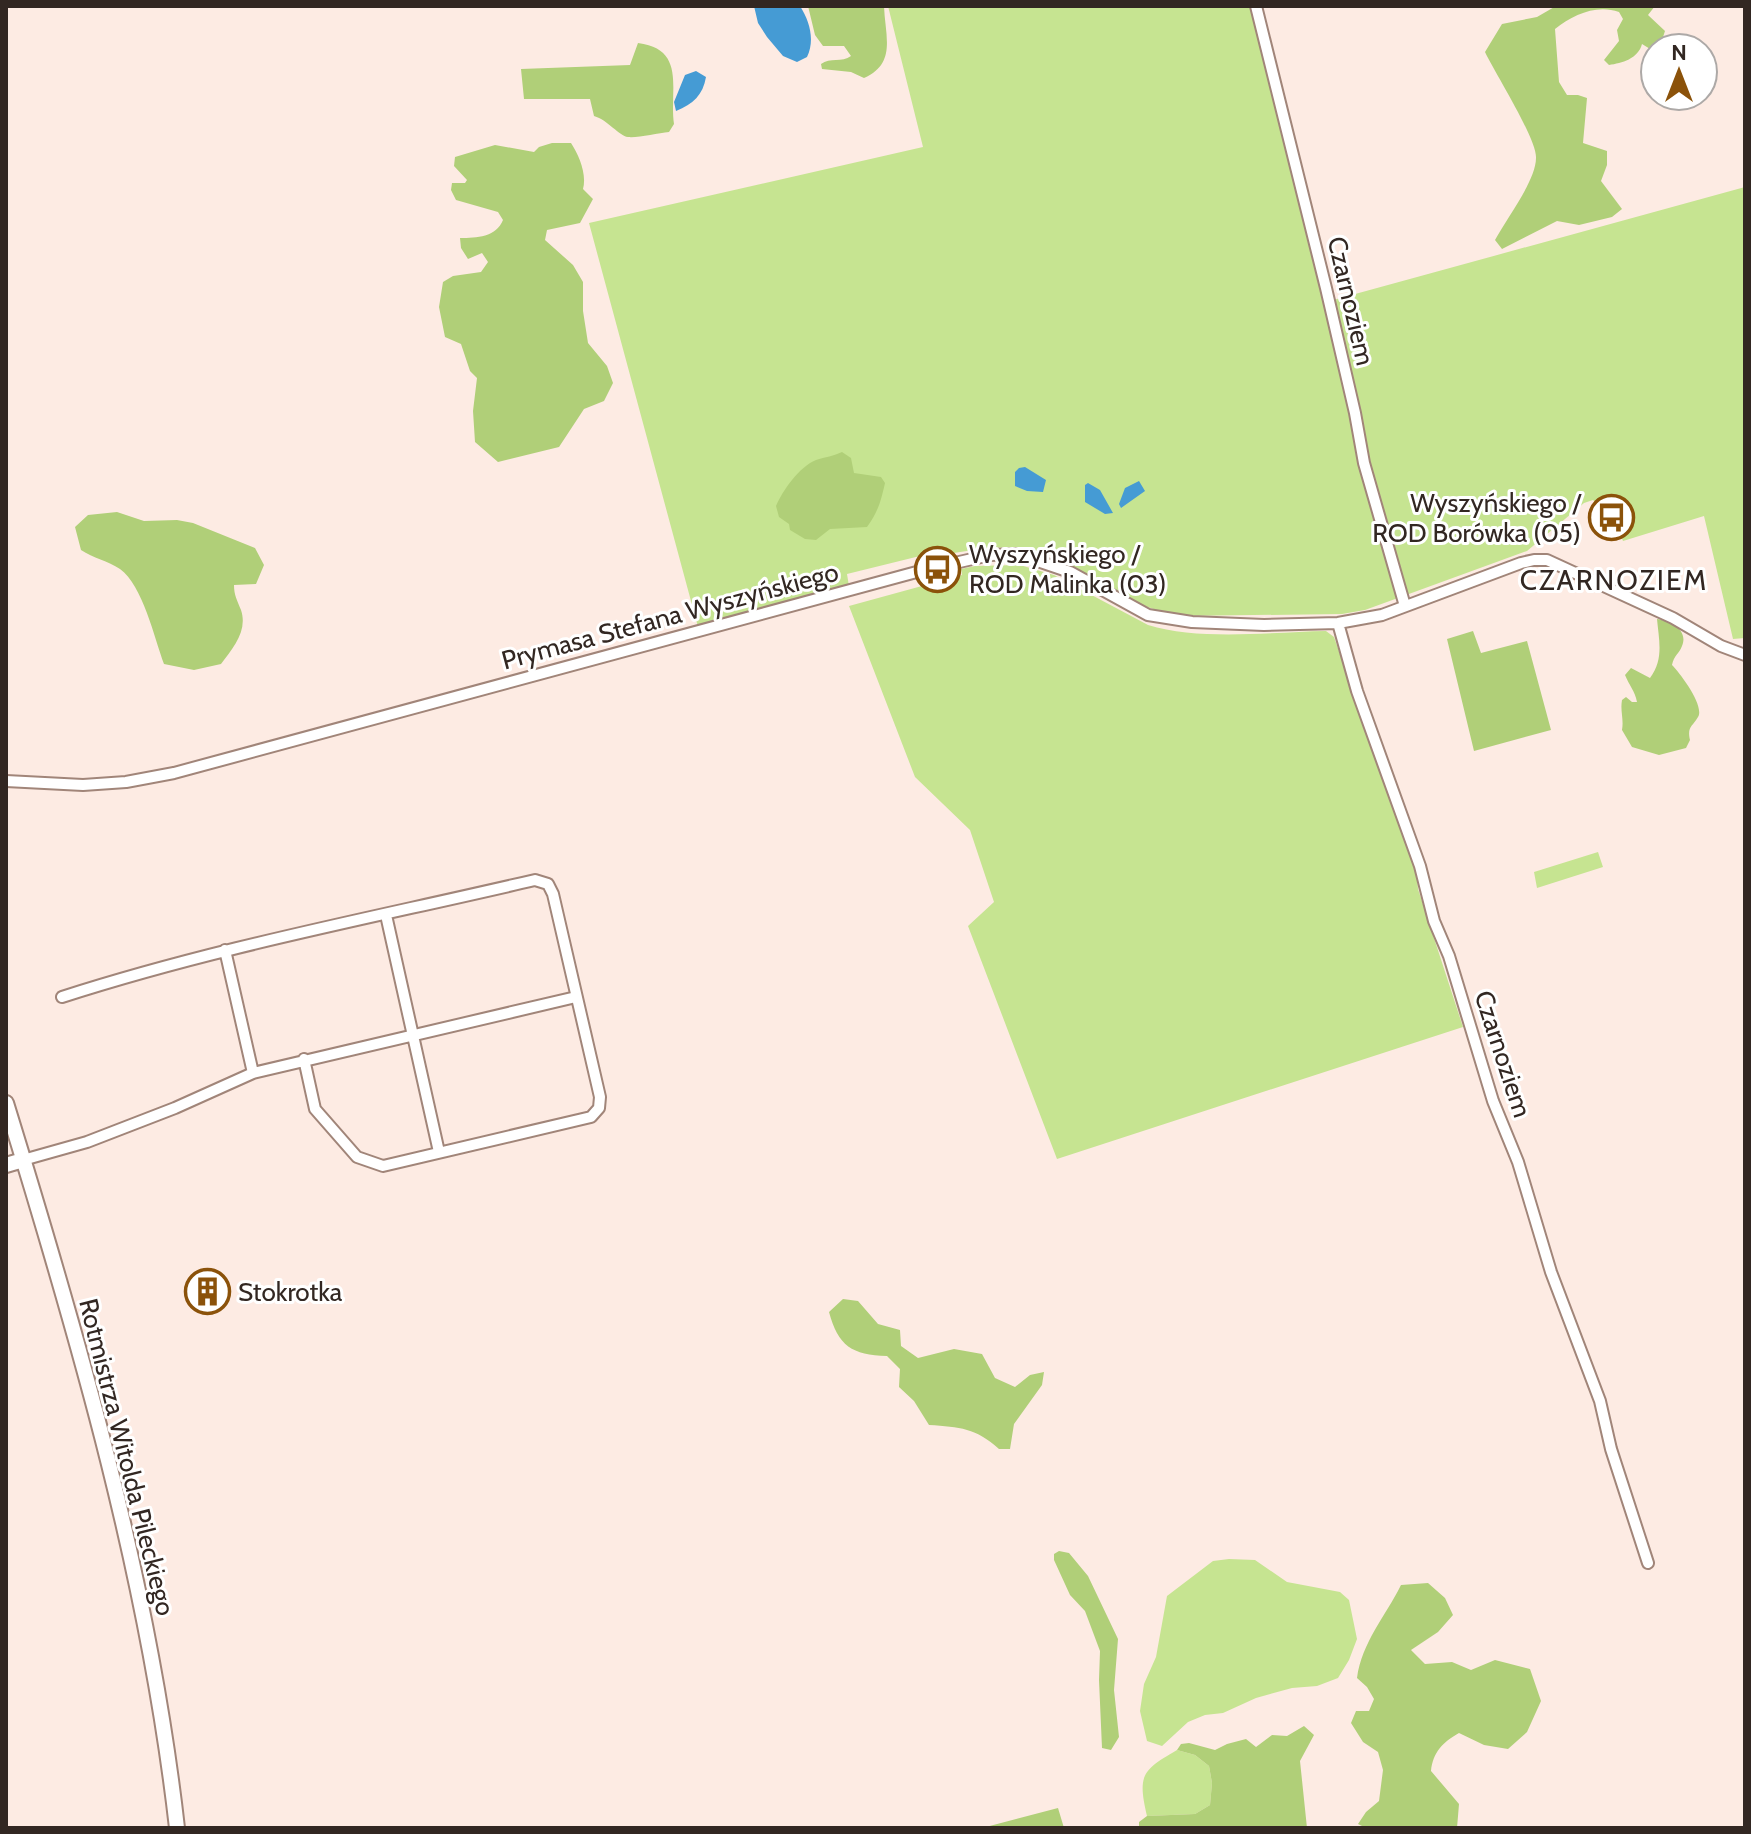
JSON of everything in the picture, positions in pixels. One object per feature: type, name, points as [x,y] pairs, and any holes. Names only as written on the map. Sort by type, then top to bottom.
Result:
[{"type":"main road","name":"Rotmistrza Witolda Pileckiego","points":[[6,1103],[118,1498],[148,1639],[177,1828]]},
{"type":"main road","points":[[6,1165],[23,1160]]},
{"type":"street","name":"Czarnoziem","points":[[1256,6],[1336,330],[1364,463],[1405,606]]},
{"type":"street","name":"Prymasa Stefana Wyszyńskiego","points":[[6,781],[83,785],[126,782],[174,773],[990,555],[1017,554],[1050,563],[1148,615],[1163,619],[1264,625],[1338,623]]},
{"type":"street","points":[[1338,623],[1382,615],[1521,563],[1547,560],[1745,655]]},
{"type":"street","name":"Czarnoziem","points":[[1338,623],[1357,691],[1420,866],[1434,921],[1449,956],[1493,1101],[1518,1162],[1556,1287],[1600,1401],[1611,1449],[1648,1563]]},
{"type":"street","points":[[62,997],[225,950],[535,880],[548,884],[553,894],[600,1097],[599,1108],[591,1117],[383,1166],[357,1157],[315,1109],[304,1059]]},
{"type":"street","points":[[386,915],[439,1152]]},
{"type":"street","points":[[225,950],[253,1073]]},
{"type":"street","points":[[23,1160],[87,1142],[253,1073],[576,997]]},
{"type":"green space","points":[[808,6],[884,6],[887,48],[881,65],[864,78],[851,72],[822,69],[821,64],[825,62],[851,56],[844,46],[823,46],[815,35]]},
{"type":"green space","points":[[888,6],[1253,6],[1326,302],[1745,187],[1745,638],[1733,639],[1704,516],[1623,541],[1615,520],[1593,500],[1584,503],[1527,551],[1365,610],[1342,614],[1178,616],[1126,598],[1048,555],[1009,547],[926,558],[924,555],[847,574],[849,586],[698,627],[589,223],[923,147]]},
{"type":"green space","points":[[1556,6],[1655,6],[1648,15],[1665,31],[1639,32],[1639,50],[1633,57],[1609,65],[1604,60],[1619,41],[1617,30],[1623,19],[1619,12],[1602,9],[1585,12],[1555,29],[1559,82],[1567,95],[1587,98],[1583,143],[1607,151],[1607,165],[1601,181],[1622,209],[1612,217],[1579,225],[1557,221],[1502,249],[1495,240],[1526,189],[1536,158],[1530,136],[1485,52],[1502,24],[1537,17]]},
{"type":"green space","points":[[638,43],[653,47],[664,54],[670,63],[674,124],[669,132],[625,136],[594,116],[590,99],[524,99],[521,69],[630,65]]},
{"type":"green space","points":[[552,143],[571,143],[582,165],[583,189],[593,199],[580,223],[547,230],[545,240],[573,265],[583,282],[588,343],[607,366],[613,383],[604,401],[584,409],[559,447],[498,462],[475,442],[473,411],[477,378],[470,371],[461,344],[445,337],[439,307],[443,282],[453,276],[481,272],[488,262],[482,253],[468,259],[461,248],[460,238],[491,233],[503,220],[498,212],[456,200],[451,190],[452,183],[465,183],[467,180],[454,166],[455,157],[495,145],[534,152]]},
{"type":"green space","points":[[842,452],[851,458],[854,473],[881,477],[885,483],[876,511],[867,527],[830,529],[816,540],[805,539],[790,530],[789,524],[779,517],[776,506],[787,486],[804,468],[816,460]]},
{"type":"green space","points":[[117,512],[144,521],[193,523],[255,548],[264,565],[256,584],[234,585],[243,625],[238,639],[221,664],[194,670],[164,664],[141,599],[128,577],[115,566],[81,550],[75,527],[88,515]]},
{"type":"green space","points":[[1020,565],[1054,575],[1148,625],[1168,630],[1212,634],[1326,631],[1334,637],[1417,876],[1418,889],[1463,1027],[1057,1159],[968,926],[994,902],[970,830],[915,777],[849,606],[962,575],[961,569]]},
{"type":"green space","points":[[1657,619],[1672,624],[1683,635],[1682,646],[1672,665],[1691,690],[1699,712],[1686,748],[1659,755],[1632,747],[1622,730],[1621,708],[1622,700],[1626,697],[1637,702],[1625,675],[1631,668],[1650,678],[1657,664],[1660,650]]},
{"type":"green space","points":[[1473,631],[1481,653],[1527,641],[1551,730],[1474,751],[1447,639]]},
{"type":"green space","points":[[1598,852],[1603,867],[1537,888],[1534,872]]},
{"type":"green space","points":[[843,1299],[858,1301],[878,1324],[900,1330],[901,1346],[918,1358],[954,1349],[982,1354],[995,1378],[1015,1387],[1030,1375],[1044,1372],[1042,1385],[1014,1424],[1010,1449],[999,1449],[967,1430],[929,1425],[914,1401],[899,1387],[900,1369],[887,1356],[856,1351],[842,1341],[829,1312]]},
{"type":"green space","points":[[1059,1551],[1069,1553],[1088,1576],[1118,1639],[1114,1690],[1119,1737],[1111,1750],[1102,1748],[1100,1651],[1085,1611],[1070,1595],[1054,1560],[1054,1554]]},
{"type":"green space","points":[[1255,1560],[1287,1582],[1340,1592],[1349,1600],[1357,1639],[1349,1660],[1338,1678],[1317,1686],[1292,1688],[1256,1698],[1223,1713],[1205,1715],[1188,1722],[1162,1746],[1147,1741],[1140,1711],[1144,1684],[1156,1657],[1167,1596],[1213,1561]]},
{"type":"green space","points":[[1428,1583],[1445,1598],[1453,1615],[1438,1632],[1411,1650],[1425,1664],[1452,1662],[1471,1670],[1495,1660],[1530,1669],[1541,1701],[1527,1732],[1508,1749],[1484,1745],[1459,1733],[1437,1753],[1431,1771],[1459,1804],[1457,1828],[1366,1828],[1358,1824],[1379,1801],[1383,1770],[1378,1752],[1363,1742],[1351,1723],[1356,1711],[1369,1711],[1374,1699],[1357,1678],[1360,1665],[1369,1641],[1401,1585]]},
{"type":"green space","points":[[1304,1726],[1314,1735],[1300,1761],[1307,1828],[1139,1828],[1139,1822],[1147,1816],[1195,1814],[1210,1805],[1212,1783],[1209,1766],[1195,1755],[1177,1750],[1181,1744],[1215,1750],[1246,1739],[1256,1747],[1272,1735],[1287,1736]]},
{"type":"green space","points":[[1177,1750],[1195,1755],[1209,1766],[1212,1783],[1210,1805],[1195,1814],[1147,1816],[1143,1791],[1146,1775],[1157,1763]]},
{"type":"green space","points":[[1058,1808],[1064,1828],[982,1828]]},
{"type":"water","points":[[754,6],[800,6],[810,31],[811,44],[807,57],[797,62],[783,56],[758,23]]},
{"type":"water","points":[[696,71],[706,77],[700,94],[676,111],[674,102],[685,75]]},
{"type":"water","points":[[1025,467],[1046,480],[1043,492],[1015,486],[1015,472]]},
{"type":"water","points":[[1139,481],[1145,491],[1121,508],[1119,504],[1125,488]]},
{"type":"water","points":[[1088,483],[1100,490],[1113,513],[1105,514],[1085,502],[1085,485]]},
{"type":"place","name":"Wyszyńskiego / ROD Borówka (05)","points":[[1612,518]]},
{"type":"place","name":"Wyszyńskiego / ROD Malinka (03)","points":[[938,569]]},
{"type":"place","name":"Stokrotka","points":[[207,1292]]},
{"type":"district","name":"CZARNOZIEM","points":[[1614,580]]}]
